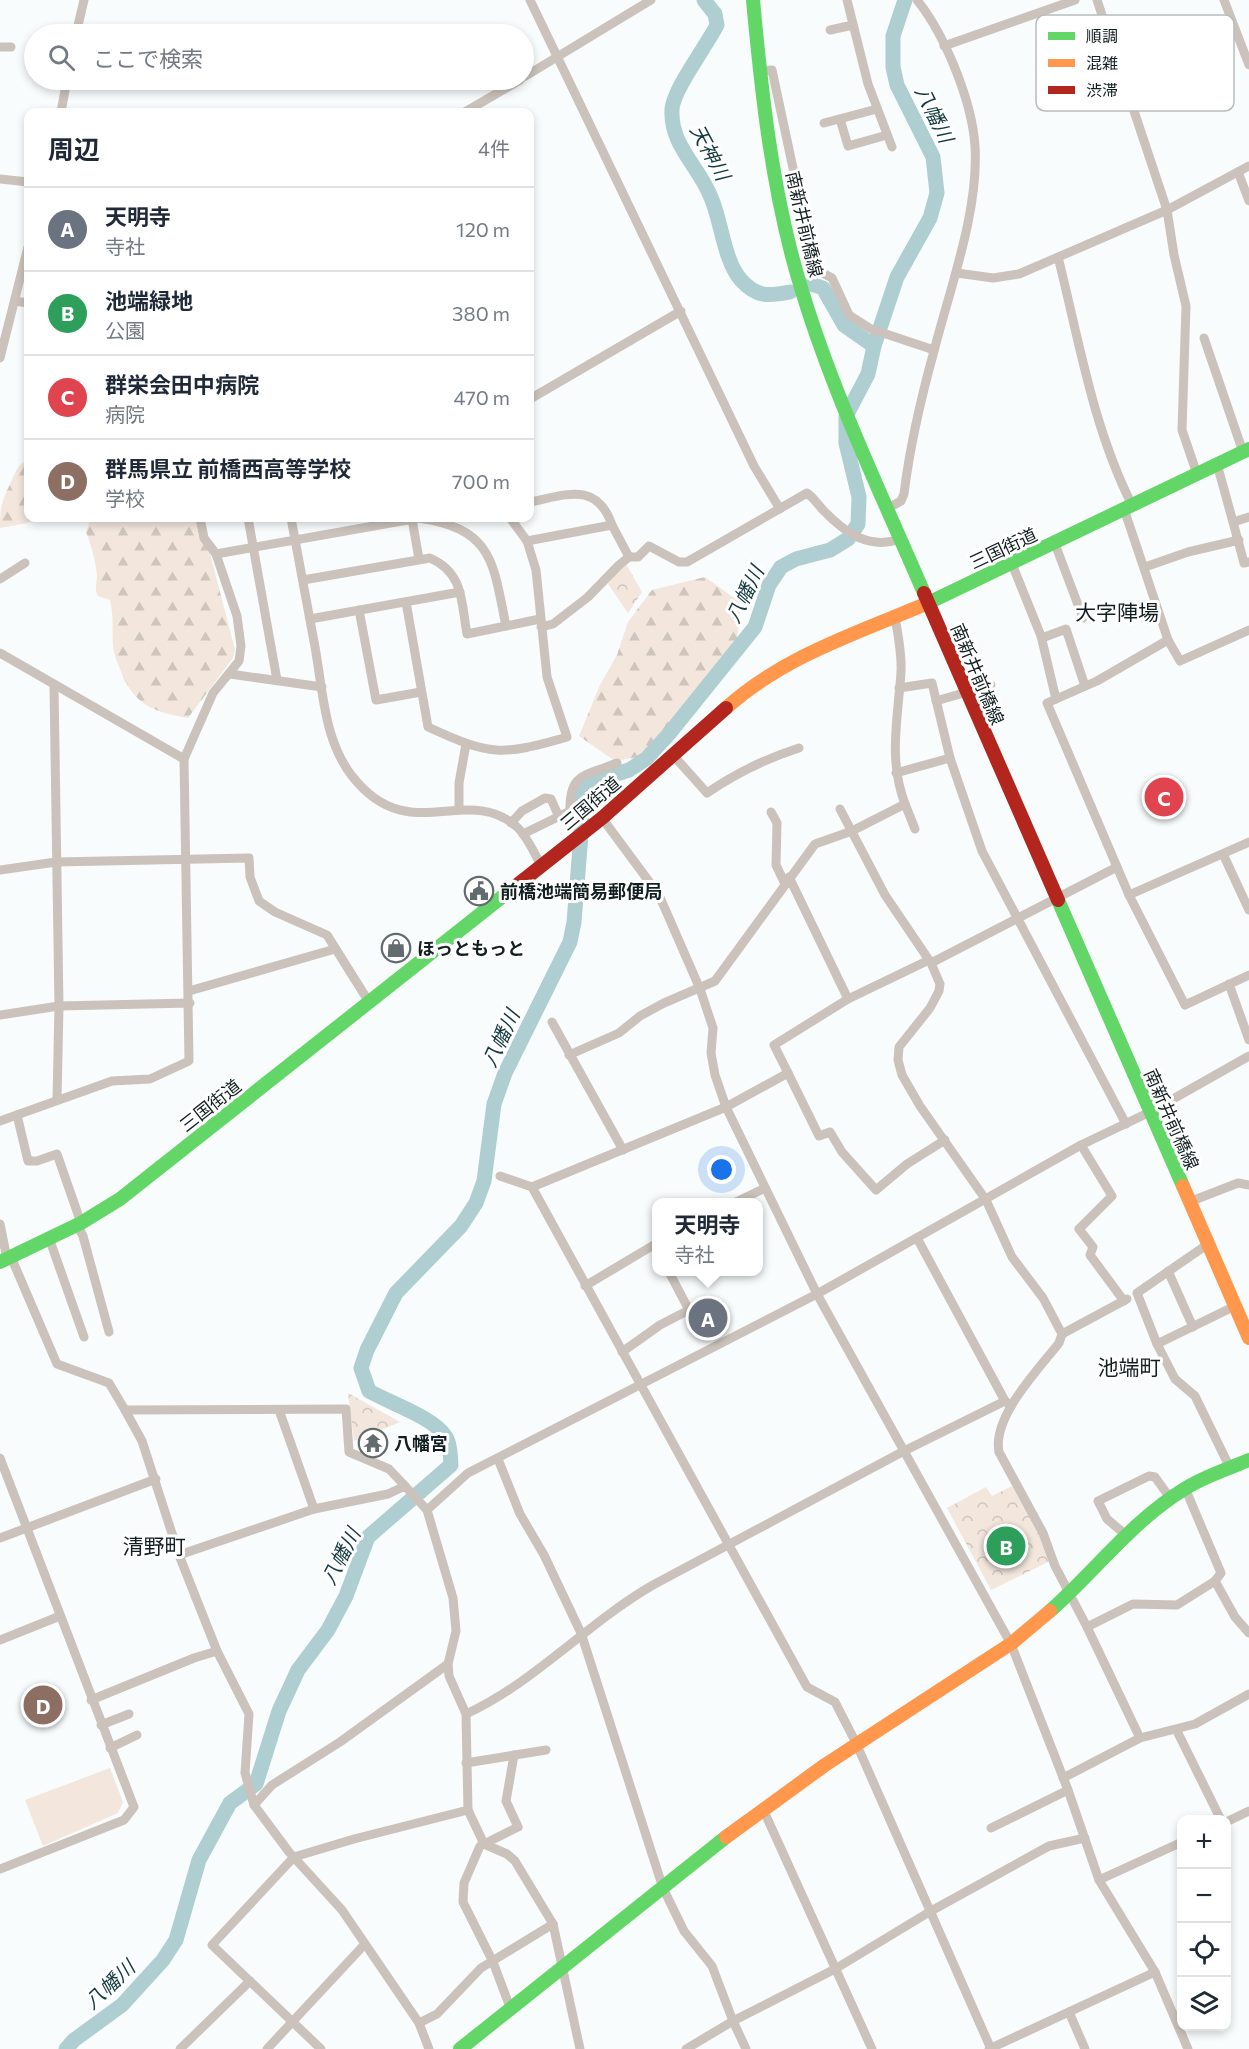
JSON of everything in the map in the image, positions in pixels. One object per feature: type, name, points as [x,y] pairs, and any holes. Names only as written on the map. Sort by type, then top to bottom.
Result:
[{"type":"main road","name":"南新井前橋線","points":[[753,0],[768,139],[784,219],[798,274],[837,394],[1249,1338]]},
{"type":"main road","name":"三国街道","points":[[6,1259],[79,1224],[120,1199],[602,818],[744,692],[770,673],[799,657],[928,603],[1055,544],[1246,450]]},
{"type":"main road","points":[[460,2049],[763,1809],[856,1743],[1011,1644],[1069,1596],[1126,1535],[1170,1498],[1185,1488],[1249,1460]]},
{"type":"street","points":[[78,24],[84,0]]},
{"type":"street","points":[[530,0],[754,466],[780,509]]},
{"type":"street","points":[[534,72],[651,0]]},
{"type":"street","points":[[847,0],[877,109],[892,147]]},
{"type":"street","points":[[944,46],[1076,0]]},
{"type":"street","points":[[1097,0],[1102,15]]},
{"type":"street","points":[[1224,0],[1230,15]]},
{"type":"street","points":[[887,509],[901,501],[904,494],[910,446],[934,350],[957,273],[970,198],[975,149],[969,108],[932,19],[920,2]]},
{"type":"street","points":[[830,30],[853,25]]},
{"type":"street","points":[[1234,26],[1249,65]]},
{"type":"street","points":[[0,47],[11,47]]},
{"type":"street","points":[[759,71],[772,70],[803,215],[819,272],[832,278],[849,315],[871,329],[934,350]]},
{"type":"street","points":[[62,108],[65,90]]},
{"type":"street","points":[[472,108],[503,90]]},
{"type":"street","points":[[824,123],[877,109]]},
{"type":"street","points":[[1134,111],[1167,210],[1174,255],[1186,306],[1182,430],[1197,474]]},
{"type":"street","points":[[840,119],[848,146],[887,135]]},
{"type":"street","points":[[957,273],[993,278],[1019,274],[1167,210],[1249,166]]},
{"type":"street","points":[[1238,172],[1249,201]]},
{"type":"street","points":[[0,179],[24,182]]},
{"type":"street","points":[[784,219],[803,215]]},
{"type":"street","points":[[1058,257],[1104,435],[1168,640],[1180,661],[1249,630]]},
{"type":"street","points":[[0,358],[24,264]]},
{"type":"street","points":[[798,274],[817,267]]},
{"type":"street","points":[[15,301],[24,302]]},
{"type":"street","points":[[534,397],[681,311]]},
{"type":"street","points":[[1204,338],[1246,450]]},
{"type":"street","points":[[1218,464],[1244,564],[1249,562]]},
{"type":"street","points":[[303,580],[430,558],[445,565],[455,576],[467,634],[506,626],[553,624],[588,597],[629,557],[638,557],[649,546],[679,562],[687,562],[807,493],[829,516],[873,544],[888,544],[900,539]]},
{"type":"street","points":[[534,501],[574,494],[590,495],[606,508],[629,557]]},
{"type":"street","points":[[1233,522],[1249,517]]},
{"type":"street","points":[[0,1121],[112,1080],[150,1079],[189,1061],[190,1003],[184,759],[213,693],[239,661],[241,646],[237,616],[216,554],[204,537],[201,522]]},
{"type":"street","points":[[249,522],[277,680]]},
{"type":"street","points":[[292,522],[332,740],[352,777],[366,791],[392,809],[409,813],[483,810],[511,823],[523,834],[541,865]]},
{"type":"street","points":[[216,554],[394,522]]},
{"type":"street","points":[[413,522],[419,559]]},
{"type":"street","points":[[452,522],[486,550],[495,569],[506,626]]},
{"type":"street","points":[[406,602],[428,727],[466,744],[496,752],[520,750],[567,737],[547,677],[536,570],[527,541],[513,522]]},
{"type":"street","points":[[527,541],[612,525]]},
{"type":"street","points":[[1144,567],[1188,552],[1239,540]]},
{"type":"street","points":[[1055,544],[1083,618]]},
{"type":"street","points":[[0,579],[25,563]]},
{"type":"street","points":[[1012,564],[1042,638],[1056,699]]},
{"type":"street","points":[[310,619],[460,592]]},
{"type":"street","points":[[359,610],[376,700],[421,692]]},
{"type":"street","points":[[895,616],[900,651],[894,737],[896,773],[904,804],[915,829]]},
{"type":"street","points":[[1042,638],[1066,629],[1085,686]]},
{"type":"street","points":[[1168,640],[1085,686],[1047,703],[1129,895],[1185,1005],[1249,975]]},
{"type":"street","points":[[0,653],[54,686],[97,706],[184,759]]},
{"type":"street","points":[[230,674],[322,687]]},
{"type":"street","points":[[899,688],[932,683],[950,758],[982,851],[1126,1124]]},
{"type":"street","points":[[936,701],[967,694],[991,685]]},
{"type":"street","points":[[54,686],[59,1006],[57,1100]]},
{"type":"street","points":[[459,810],[459,783],[466,744]]},
{"type":"street","points":[[673,754],[707,793],[731,776],[767,758],[799,748]]},
{"type":"street","points":[[896,773],[950,758]]},
{"type":"street","points":[[523,834],[570,811],[572,788],[579,777],[617,763]]},
{"type":"street","points":[[511,823],[522,811],[545,798],[551,799],[559,817]]},
{"type":"street","points":[[569,1055],[618,1033],[640,1016],[664,1003],[715,981],[815,844],[852,831],[904,804]]},
{"type":"street","points":[[840,808],[885,895],[930,962],[940,984],[930,1008],[899,1047],[898,1060],[908,1087],[986,1200],[1012,1257],[1043,1298],[1062,1334]]},
{"type":"street","points":[[771,812],[777,823],[776,865],[787,881],[848,999]]},
{"type":"street","points":[[602,818],[659,895],[700,989],[713,1028],[713,1064],[726,1107],[818,1294],[1011,1644],[1064,1778],[1099,1880],[1155,1972],[1188,2049]]},
{"type":"street","points":[[1129,895],[1249,842]]},
{"type":"street","points":[[1223,854],[1249,910]]},
{"type":"street","points":[[0,870],[56,862],[249,858],[250,877],[259,901],[275,912],[327,935],[369,1002]]},
{"type":"street","points":[[945,1140],[907,1164],[876,1190],[842,1152],[830,1131],[819,1136],[774,1045],[848,999],[1017,920],[1117,867]]},
{"type":"street","points":[[189,991],[335,949]]},
{"type":"street","points":[[1229,984],[1249,1040]]},
{"type":"street","points":[[0,1015],[59,1006],[190,1003]]},
{"type":"street","points":[[552,1022],[623,1150]]},
{"type":"street","points":[[427,1510],[468,1473],[639,1383],[818,1294],[1081,1145],[1150,1112],[1249,1056]]},
{"type":"street","points":[[500,1176],[532,1187],[726,1107],[788,1073]]},
{"type":"street","points":[[17,1115],[28,1161],[37,1161],[57,1154],[83,1236],[109,1332]]},
{"type":"street","points":[[1081,1145],[1112,1196],[1079,1229],[1093,1247],[1090,1256],[1124,1301]]},
{"type":"street","points":[[1190,1202],[1238,1183],[1249,1185]]},
{"type":"street","points":[[532,1187],[807,1687],[835,1702],[856,1743],[990,2049],[1155,1972]]},
{"type":"street","points":[[746,1198],[765,1188]]},
{"type":"street","points":[[0,1224],[6,1259],[57,1364],[109,1383],[142,1441],[179,1555],[217,1651],[249,1714],[245,1773],[254,1805],[294,1857],[342,1910],[419,2023],[429,2049]]},
{"type":"street","points":[[49,1238],[84,1336]]},
{"type":"street","points":[[917,1238],[1008,1404]]},
{"type":"street","points":[[1140,1738],[1087,1627],[1054,1566],[1043,1533],[999,1452],[997,1439],[1008,1404],[1059,1343],[1062,1334],[1137,1293],[1208,1244]]},
{"type":"street","points":[[585,1286],[652,1248]]},
{"type":"street","points":[[1168,1271],[1193,1327]]},
{"type":"street","points":[[622,1352],[660,1325],[689,1310],[671,1276]]},
{"type":"street","points":[[1137,1293],[1157,1344],[1175,1379],[1195,1396],[1230,1468]]},
{"type":"street","points":[[1157,1344],[1235,1306]]},
{"type":"street","points":[[466,1714],[498,1699],[619,1605],[904,1451],[1008,1404]]},
{"type":"street","points":[[125,1410],[346,1409],[350,1452],[389,1469],[418,1503],[427,1510],[453,1598],[456,1631],[448,1664],[449,1676],[466,1714],[468,1810],[484,1844],[507,1854],[515,1861],[553,1924],[580,2049]]},
{"type":"street","points":[[279,1410],[314,1509]]},
{"type":"street","points":[[0,1458],[134,1807],[124,1820],[0,1869]]},
{"type":"street","points":[[498,1459],[520,1514],[544,1555],[581,1634],[663,1888],[684,1931],[712,1966],[746,2049]]},
{"type":"street","points":[[1126,1535],[1107,1519],[1098,1501],[1149,1476],[1155,1477],[1170,1498]]},
{"type":"street","points":[[0,1538],[156,1479]]},
{"type":"street","points":[[179,1555],[314,1509],[407,1488]]},
{"type":"street","points":[[1087,1627],[1133,1604],[1177,1605],[1215,1581],[1221,1573],[1185,1488]]},
{"type":"street","points":[[1215,1581],[1235,1617],[1249,1633]]},
{"type":"street","points":[[0,1640],[60,1616]]},
{"type":"street","points":[[91,1700],[194,1658],[217,1651]]},
{"type":"street","points":[[254,1805],[272,1785],[340,1742],[448,1664]]},
{"type":"street","points":[[1064,1778],[1140,1738],[1177,1731],[1249,1694]]},
{"type":"street","points":[[101,1725],[129,1714]]},
{"type":"street","points":[[1177,1731],[1219,1815]]},
{"type":"street","points":[[110,1748],[136,1735]]},
{"type":"street","points":[[466,1763],[546,1750]]},
{"type":"street","points":[[511,2010],[493,1962],[463,1902],[468,1872],[480,1846],[518,1827],[506,1801],[514,1755]]},
{"type":"street","points":[[991,1828],[1068,1790]]},
{"type":"street","points":[[763,1809],[872,2049]]},
{"type":"street","points":[[321,2049],[212,1945],[294,1857],[468,1810]]},
{"type":"street","points":[[1231,1820],[1249,1811]]},
{"type":"street","points":[[686,2049],[835,1969],[931,1911],[1049,1846],[1085,1838]]},
{"type":"street","points":[[1099,1880],[1177,1844]]},
{"type":"street","points":[[419,2023],[437,2014],[467,1980],[553,1924]]},
{"type":"street","points":[[267,2049],[364,1945]]},
{"type":"street","points":[[180,2049],[250,1982]]},
{"type":"street","points":[[1069,2012],[1085,2049]]},
{"type":"green space","points":[[24,462],[24,522],[29,522],[0,528],[5,494]]},
{"type":"green space","points":[[90,522],[198,522],[207,542],[235,650],[233,658],[188,718],[164,713],[145,704],[131,691],[125,681],[113,650],[110,600],[98,596],[96,591],[96,565],[86,532]]},
{"type":"green space","points":[[626,564],[642,592],[628,613],[608,584],[619,568]]},
{"type":"green space","points":[[705,577],[741,603],[737,642],[712,677],[684,705],[656,754],[615,761],[579,736],[600,685],[617,655],[628,622],[652,590]]},
{"type":"green space","points":[[348,1393],[400,1422],[354,1441]]},
{"type":"green space","points":[[1012,1486],[1039,1532],[1050,1561],[991,1590],[947,1508],[986,1487],[992,1496]]},
{"type":"green space","points":[[110,1768],[123,1802],[118,1813],[43,1846],[25,1800]]},
{"type":"waterway","name":"天神川","points":[[704,0],[715,14],[717,25],[684,79],[674,101],[672,109],[675,133],[710,195],[730,262],[741,280],[758,293],[790,292]]},
{"type":"waterway","name":"八幡川","points":[[66,2049],[74,2040],[122,2005],[163,1960],[176,1940],[199,1860],[230,1803],[256,1784],[279,1711],[298,1670],[328,1630],[346,1596],[368,1537],[451,1465],[449,1444],[440,1430],[421,1417],[369,1391],[361,1368],[367,1350],[396,1293],[461,1226],[476,1203],[484,1181],[494,1104],[505,1073],[570,942],[574,922],[582,822],[577,795],[585,784],[629,770],[646,759],[668,735],[755,627],[769,585],[781,567],[796,559],[830,550],[848,539],[858,524],[859,497],[846,443],[846,416],[868,374],[874,346],[897,277],[930,218],[937,193],[933,157],[897,85],[893,67],[893,36],[905,0]]},
{"type":"waterway","name":"天神川","points":[[811,284],[823,288],[844,325],[874,346]]},
{"type":"traffic: fast","points":[[753,0],[772,161],[792,256],[835,385],[924,593]]},
{"type":"traffic: fast","points":[[928,603],[1249,449]]},
{"type":"traffic: fast","points":[[0,1262],[81,1223],[120,1199],[507,893]]},
{"type":"traffic: fast","points":[[1058,900],[1183,1186]]},
{"type":"traffic: fast","points":[[1050,1611],[1132,1530],[1167,1501],[1201,1480],[1249,1460]]},
{"type":"traffic: fast","points":[[460,2049],[726,1837]]},
{"type":"traffic: slow","points":[[726,708],[772,674],[822,647],[928,603]]},
{"type":"traffic: slow","points":[[1183,1186],[1249,1338]]},
{"type":"traffic: slow","points":[[726,1837],[825,1765],[1012,1643],[1050,1611]]},
{"type":"traffic: jam","points":[[924,593],[1058,900]]},
{"type":"traffic: jam","points":[[507,893],[602,818],[726,708]]},
{"type":"place","name":"群栄会田中病院","points":[[1164,797]]},
{"type":"place","name":"前橋池端簡易郵便局","points":[[479,891]]},
{"type":"place","name":"ほっともっと","points":[[396,948]]},
{"type":"place","name":"天明寺","points":[[708,1318]]},
{"type":"place","name":"八幡宮","points":[[373,1443]]},
{"type":"place","name":"池端緑地","points":[[1006,1546]]},
{"type":"place","name":"群馬県立 前橋西高等学校","points":[[43,1705]]},
{"type":"district","name":"大字陣場","points":[[1117,611]]},
{"type":"district","name":"池端町","points":[[1129,1366]]},
{"type":"district","name":"清野町","points":[[154,1545]]}]
